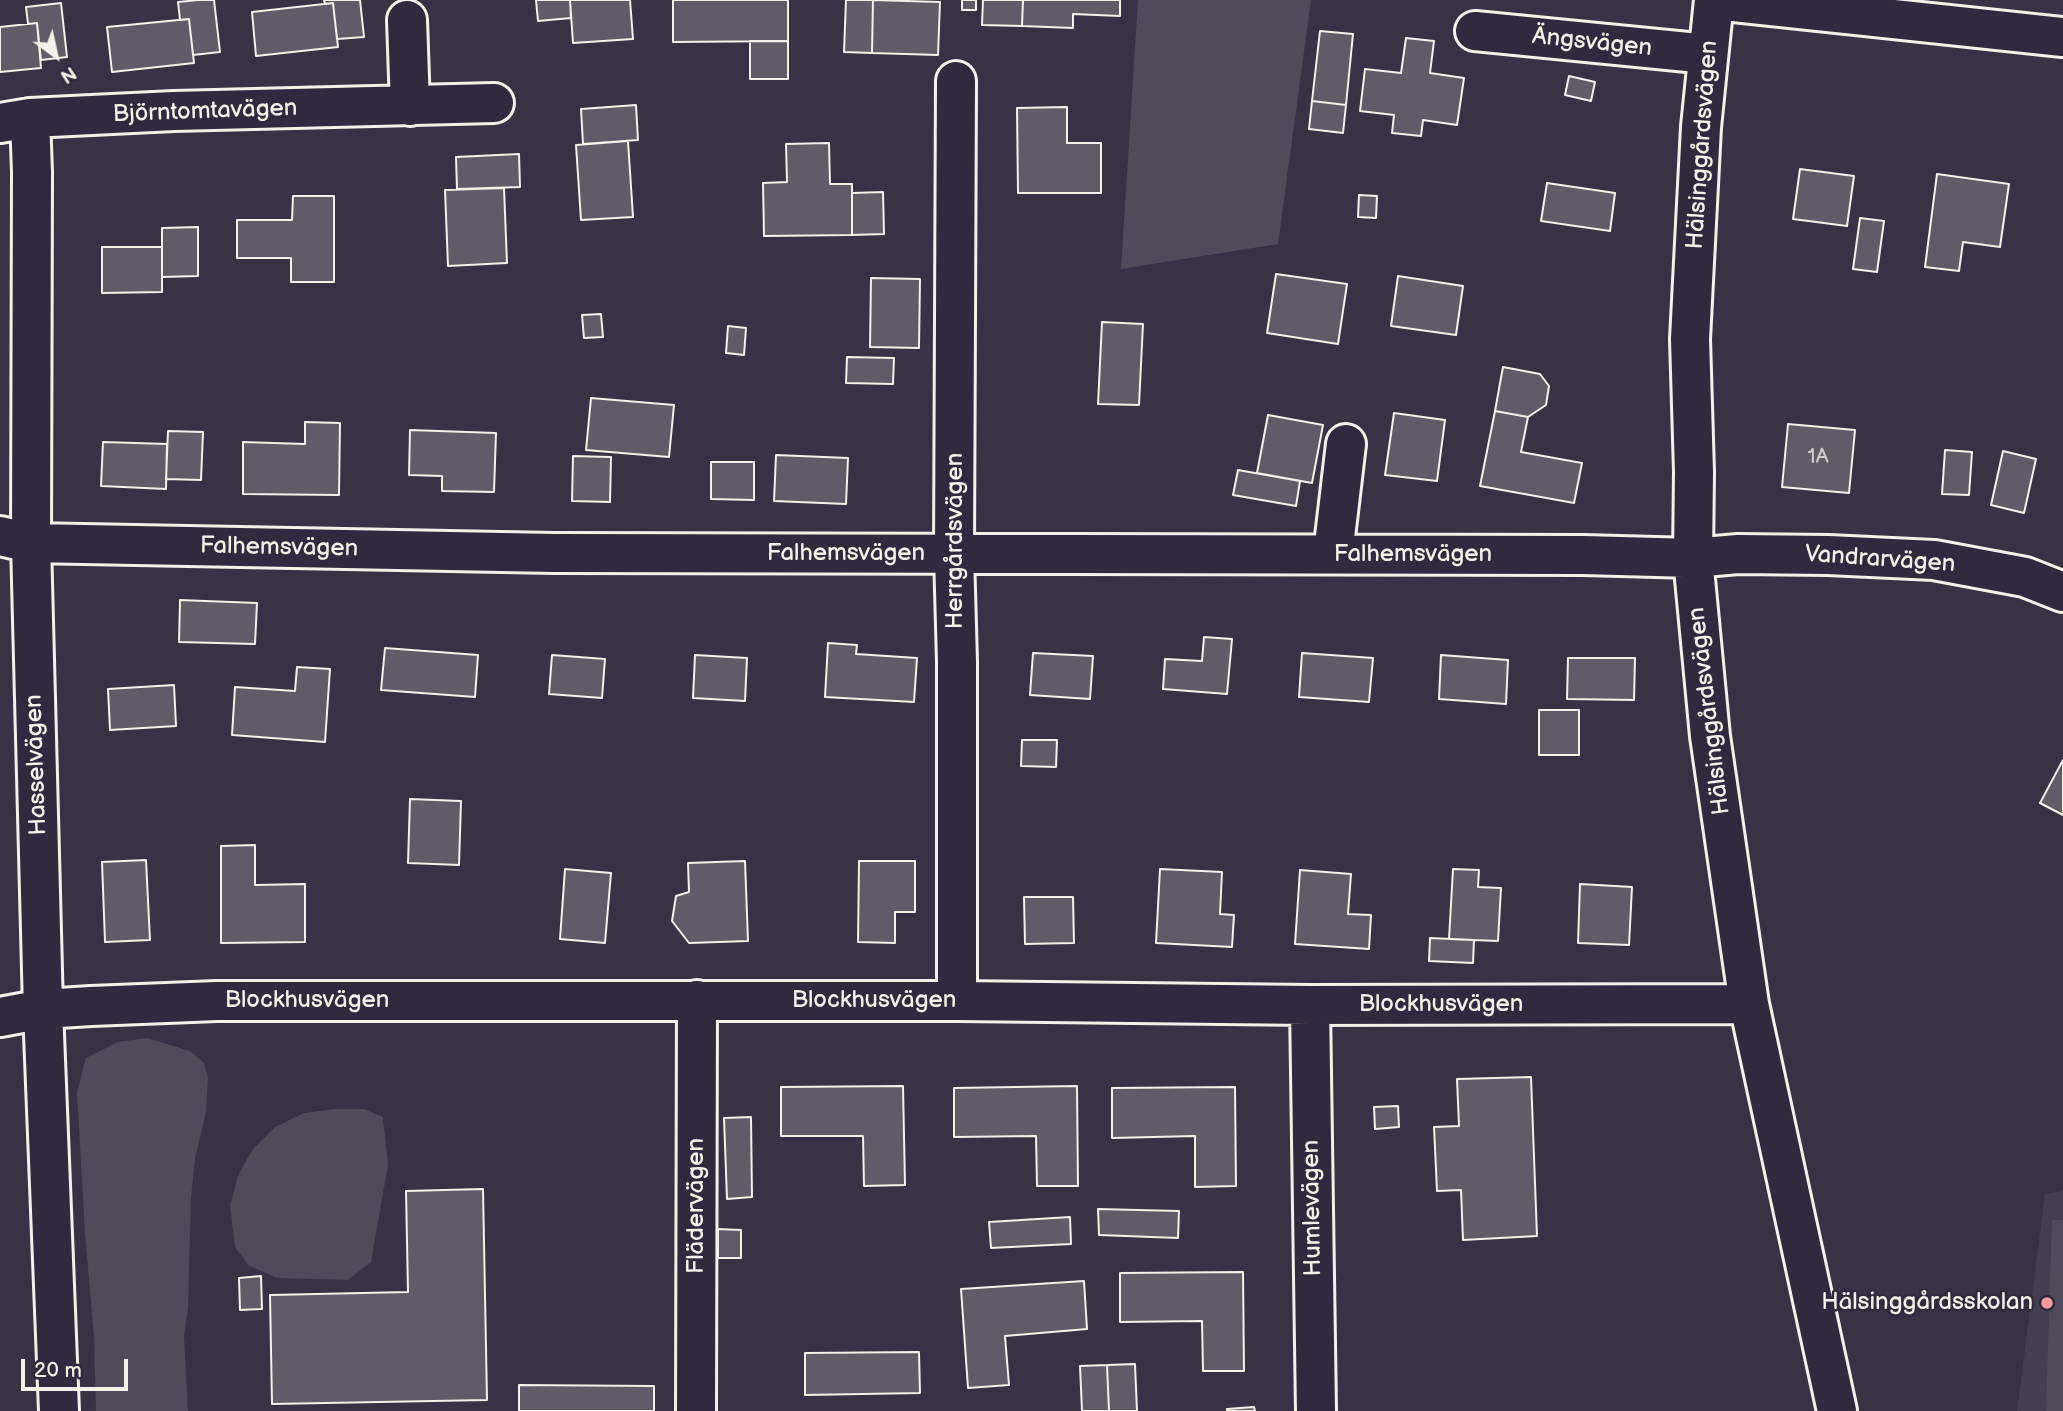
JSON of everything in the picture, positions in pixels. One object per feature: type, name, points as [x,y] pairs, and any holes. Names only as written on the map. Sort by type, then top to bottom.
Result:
[{"type":"street","points":[[1715,0],[2063,37]]},
{"type":"street","name":"Hälsinggårdsvägen","points":[[1715,0],[1701,141],[1690,339],[1694,472],[1693,558],[1710,736],[1749,1004],[1837,1411]]},
{"type":"street","points":[[408,20],[410,106]]},
{"type":"street","name":"Ängsvägen","points":[[1475,31],[1708,54]]},
{"type":"street","name":"Herrgårdsvägen","points":[[956,81],[954,554],[957,662],[957,1001]]},
{"type":"street","name":"Björntomtavägen","points":[[15,121],[173,111],[494,103]]},
{"type":"street","name":"Hasselvägen","points":[[15,121],[32,172],[15,539],[43,1009],[59,1411]]},
{"type":"street","points":[[1333,554],[1346,443]]},
{"type":"street","name":"Falhemsvägen","points":[[15,539],[554,553],[1333,554],[1693,558]]},
{"type":"street","name":"Vandrarvägen","points":[[1693,558],[1738,554],[1934,560],[2025,577],[2063,592]]},
{"type":"street","name":"Flädervägen","points":[[696,1411],[697,1000]]},
{"type":"street","name":"Blockhusvägen","points":[[0,1017],[43,1009],[217,1001],[1749,1004]]},
{"type":"street","name":"Humlevägen","points":[[1310,1005],[1317,1411]]},
{"type":"shaded area","points":[[1138,0],[1311,0],[1278,244],[1121,269]]},
{"type":"shaded area","points":[[147,1038],[190,1051],[204,1063],[208,1078],[206,1112],[195,1159],[191,1198],[188,1308],[184,1336],[188,1411],[96,1411],[94,1336],[77,1092],[86,1058],[118,1042]]},
{"type":"shaded area","points":[[364,1109],[383,1117],[388,1165],[371,1262],[348,1280],[277,1278],[248,1265],[235,1247],[230,1205],[239,1173],[253,1149],[275,1127],[304,1113]]},
{"type":"shaded area","name":"Hälsinggårdsskolan","points":[[2063,1191],[2063,1411],[2017,1411],[2045,1194]]},
{"type":"shaded area","points":[[2052,1220],[2063,1220],[2063,1411],[2046,1411]]},
{"type":"building","points":[[214,0],[220,52],[193,55],[189,19],[180,20],[178,2]]},
{"type":"building","points":[[324,0],[360,0],[364,37],[337,39],[333,3],[325,4]]},
{"type":"building","points":[[536,0],[570,0],[571,18],[538,21]]},
{"type":"building","points":[[570,0],[630,0],[633,39],[573,43]]},
{"type":"building","points":[[673,0],[788,0],[788,41],[673,42]]},
{"type":"building","points":[[846,0],[873,0],[872,53],[844,52]]},
{"type":"building","points":[[873,0],[940,2],[938,55],[872,53]]},
{"type":"building","points":[[962,0],[976,0],[976,10],[962,10]]},
{"type":"building","points":[[983,0],[1023,0],[1022,26],[982,25]]},
{"type":"building","points":[[1023,0],[1120,0],[1120,16],[1073,14],[1073,28],[1022,26]]},
{"type":"building","points":[[61,3],[67,57],[41,60],[37,23],[28,24],[26,7]]},
{"type":"building","points":[[333,3],[338,47],[256,56],[252,12]]},
{"type":"building","points":[[189,19],[194,63],[112,72],[107,27]]},
{"type":"building","points":[[37,23],[41,68],[0,72],[0,27]]},
{"type":"building","points":[[1320,31],[1353,34],[1346,105],[1312,101]]},
{"type":"building","points":[[1406,38],[1434,41],[1430,73],[1464,78],[1457,125],[1423,120],[1421,136],[1392,133],[1394,115],[1360,111],[1365,69],[1401,73]]},
{"type":"building","points":[[750,41],[788,41],[788,79],[750,79]]},
{"type":"building","points":[[1569,76],[1595,82],[1591,101],[1565,95]]},
{"type":"building","points":[[1312,101],[1346,105],[1343,133],[1309,129]]},
{"type":"building","points":[[636,105],[638,140],[583,144],[581,109]]},
{"type":"building","points":[[1067,107],[1067,143],[1101,143],[1101,193],[1018,193],[1017,108]]},
{"type":"building","points":[[628,141],[633,217],[581,220],[576,145]]},
{"type":"building","points":[[829,143],[830,184],[852,184],[852,235],[764,236],[763,183],[787,182],[786,144]]},
{"type":"building","points":[[519,154],[520,187],[457,189],[456,157]]},
{"type":"building","points":[[1800,169],[1854,176],[1847,226],[1793,219]]},
{"type":"building","points":[[1937,174],[2009,184],[2000,247],[1963,242],[1959,271],[1925,267]]},
{"type":"building","points":[[1547,183],[1615,193],[1610,231],[1541,221]]},
{"type":"building","points":[[504,188],[507,263],[448,266],[445,190]]},
{"type":"building","points":[[883,192],[884,234],[852,235],[852,193]]},
{"type":"building","points":[[1359,195],[1377,196],[1376,218],[1358,217]]},
{"type":"building","points":[[293,196],[334,196],[334,282],[291,282],[291,258],[237,258],[237,220],[292,220]]},
{"type":"building","points":[[1860,218],[1884,221],[1877,272],[1853,269]]},
{"type":"building","points":[[198,227],[198,276],[162,277],[162,228]]},
{"type":"building","points":[[102,247],[162,247],[162,292],[102,293]]},
{"type":"building","points":[[1276,274],[1347,284],[1338,344],[1267,333]]},
{"type":"building","points":[[1398,276],[1463,286],[1456,335],[1391,326]]},
{"type":"building","points":[[871,278],[920,279],[919,348],[870,347]]},
{"type":"building","points":[[601,314],[603,337],[584,338],[582,315]]},
{"type":"building","points":[[1102,322],[1143,324],[1139,405],[1098,404]]},
{"type":"building","points":[[728,326],[746,328],[744,355],[726,353]]},
{"type":"building","points":[[847,357],[894,358],[893,384],[846,383]]},
{"type":"building","points":[[1503,367],[1540,374],[1549,386],[1546,405],[1528,417],[1495,411]]},
{"type":"building","points":[[591,398],[674,405],[669,457],[586,450]]},
{"type":"building","points":[[1495,411],[1528,417],[1521,452],[1582,463],[1574,503],[1480,486]]},
{"type":"building","points":[[1394,413],[1445,420],[1437,481],[1385,475]]},
{"type":"building","points":[[1268,415],[1323,425],[1312,483],[1257,473]]},
{"type":"building","points":[[305,422],[340,423],[339,495],[243,494],[243,442],[305,444]]},
{"type":"building","points":[[1788,424],[1855,430],[1849,493],[1782,487]]},
{"type":"building","points":[[410,430],[496,433],[494,492],[442,491],[442,476],[409,475]]},
{"type":"building","points":[[168,431],[203,432],[201,480],[166,479]]},
{"type":"building","points":[[103,442],[167,444],[166,489],[101,486]]},
{"type":"building","points":[[1945,450],[1972,452],[1969,495],[1942,494]]},
{"type":"building","points":[[2003,451],[2036,459],[2024,513],[1991,505]]},
{"type":"building","points":[[776,455],[848,458],[846,504],[774,501]]},
{"type":"building","points":[[573,456],[611,457],[610,502],[572,501]]},
{"type":"building","points":[[711,462],[754,462],[754,500],[711,499]]},
{"type":"building","points":[[1238,470],[1300,481],[1296,506],[1233,495]]},
{"type":"building","points":[[180,600],[257,603],[255,644],[179,642]]},
{"type":"building","points":[[1204,637],[1232,639],[1227,694],[1163,689],[1165,659],[1202,661]]},
{"type":"building","points":[[828,643],[857,645],[856,654],[917,658],[914,702],[825,697]]},
{"type":"building","points":[[385,648],[478,655],[475,697],[381,690]]},
{"type":"building","points":[[1033,653],[1093,656],[1090,699],[1030,695]]},
{"type":"building","points":[[1302,653],[1373,658],[1369,702],[1299,697]]},
{"type":"building","points":[[552,655],[605,659],[602,698],[549,694]]},
{"type":"building","points":[[695,655],[747,658],[745,701],[693,698]]},
{"type":"building","points":[[1441,655],[1508,660],[1506,704],[1439,699]]},
{"type":"building","points":[[1568,658],[1635,658],[1634,700],[1567,699]]},
{"type":"building","points":[[297,667],[330,669],[325,742],[232,735],[235,687],[295,691]]},
{"type":"building","points":[[174,685],[176,726],[110,730],[108,689]]},
{"type":"building","points":[[1539,710],[1579,710],[1579,755],[1539,755]]},
{"type":"building","points":[[1022,740],[1057,740],[1056,767],[1021,766]]},
{"type":"building","points":[[2063,760],[2063,815],[2040,803]]},
{"type":"building","points":[[410,799],[461,801],[459,865],[408,863]]},
{"type":"building","points":[[255,845],[255,885],[305,884],[305,942],[221,943],[221,846]]},
{"type":"building","points":[[146,860],[150,940],[105,942],[102,862]]},
{"type":"building","points":[[745,861],[748,941],[689,943],[672,921],[676,896],[689,892],[688,863]]},
{"type":"building","points":[[859,861],[915,861],[915,912],[895,912],[895,943],[858,942]]},
{"type":"building","points":[[565,869],[611,873],[605,943],[560,939]]},
{"type":"building","points":[[1160,869],[1222,872],[1220,914],[1234,915],[1232,947],[1156,943]]},
{"type":"building","points":[[1453,869],[1479,870],[1478,887],[1501,888],[1498,941],[1449,939]]},
{"type":"building","points":[[1300,870],[1351,874],[1348,914],[1371,915],[1369,949],[1295,944]]},
{"type":"building","points":[[1580,884],[1632,887],[1629,945],[1578,943]]},
{"type":"building","points":[[1024,897],[1073,897],[1074,943],[1025,944]]},
{"type":"building","points":[[1430,938],[1474,940],[1473,963],[1429,961]]},
{"type":"building","points":[[1531,1077],[1537,1236],[1463,1240],[1461,1190],[1437,1191],[1434,1127],[1459,1126],[1457,1079]]},
{"type":"building","points":[[903,1086],[905,1185],[864,1186],[863,1136],[781,1136],[781,1087]]},
{"type":"building","points":[[1077,1086],[1078,1186],[1037,1186],[1036,1136],[954,1137],[954,1088]]},
{"type":"building","points":[[1235,1087],[1236,1186],[1195,1187],[1195,1136],[1112,1138],[1112,1088]]},
{"type":"building","points":[[1398,1106],[1399,1127],[1375,1129],[1374,1107]]},
{"type":"building","points":[[751,1117],[752,1197],[727,1199],[724,1118]]},
{"type":"building","points":[[483,1189],[487,1400],[272,1404],[270,1295],[408,1292],[406,1191]]},
{"type":"building","points":[[1098,1209],[1179,1211],[1178,1238],[1099,1235]]},
{"type":"building","points":[[1070,1217],[1071,1244],[991,1248],[989,1222]]},
{"type":"building","points":[[718,1229],[741,1230],[741,1258],[718,1258]]},
{"type":"building","points":[[1243,1272],[1244,1371],[1203,1371],[1202,1321],[1120,1322],[1120,1273]]},
{"type":"building","points":[[261,1276],[262,1309],[240,1310],[239,1278]]},
{"type":"building","points":[[1084,1281],[1087,1329],[1005,1336],[1009,1385],[968,1388],[961,1289]]},
{"type":"building","points":[[919,1352],[920,1393],[805,1395],[805,1353]]},
{"type":"building","points":[[1135,1364],[1137,1411],[1109,1411],[1107,1365]]},
{"type":"building","points":[[1107,1365],[1109,1411],[1082,1411],[1080,1366]]},
{"type":"building","points":[[519,1385],[654,1386],[654,1411],[519,1411]]},
{"type":"building","points":[[1254,1407],[1255,1411],[1227,1411],[1227,1409]]},
{"type":"place","name":"Hälsinggårdsskolan","points":[[2047,1303]]}]
